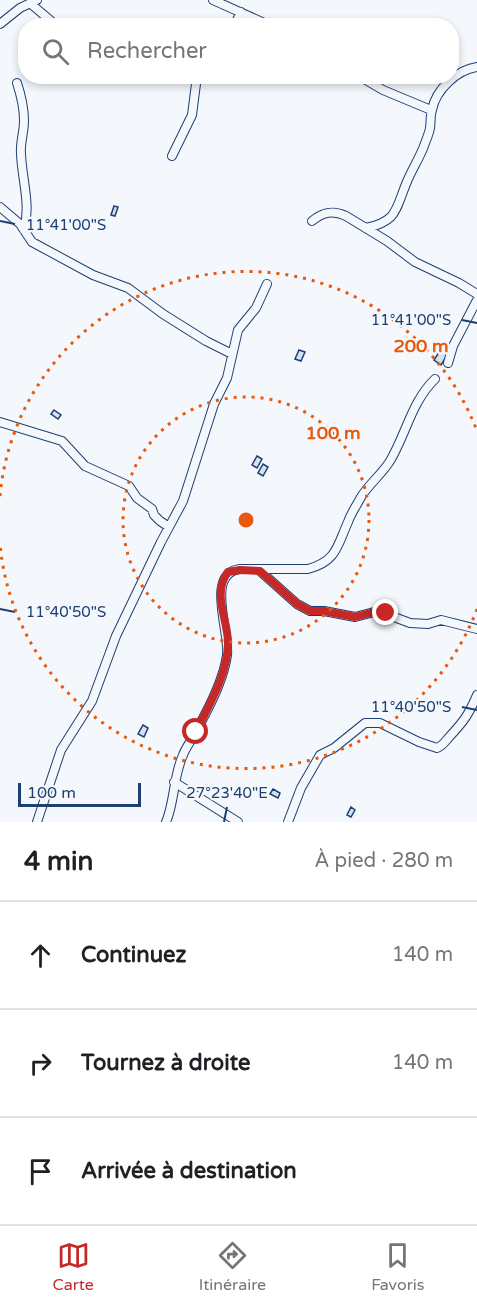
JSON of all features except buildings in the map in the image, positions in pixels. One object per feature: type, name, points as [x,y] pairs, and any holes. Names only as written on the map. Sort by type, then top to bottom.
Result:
[{"type":"street","points":[[213,0],[254,18]]},
{"type":"street","points":[[0,24],[20,8],[34,2],[49,18]]},
{"type":"street","points":[[238,18],[241,12]]},
{"type":"street","points":[[459,74],[477,67]]},
{"type":"street","points":[[17,83],[24,122],[20,151],[24,190],[28,203],[24,230]]},
{"type":"street","points":[[172,156],[192,115],[195,84]]},
{"type":"street","points":[[373,84],[431,110]]},
{"type":"street","points":[[366,228],[381,225],[396,212],[406,182],[421,154],[430,128],[431,110],[449,84]]},
{"type":"street","points":[[0,207],[10,214],[32,242],[93,275],[128,288],[163,314],[232,354]]},
{"type":"street","points":[[312,221],[325,212],[340,213],[387,241],[415,262],[477,294]]},
{"type":"street","points":[[37,822],[61,750],[92,701],[116,636],[183,501],[213,404],[227,378],[238,330],[256,308],[267,284]]},
{"type":"street","points":[[448,363],[453,346],[477,300]]},
{"type":"street","points":[[166,822],[171,811],[174,782],[183,754],[196,732],[225,666],[228,643],[221,594],[225,575],[231,570],[309,569],[329,560],[336,552],[363,494],[391,460],[423,392],[435,379]]},
{"type":"street","points":[[0,422],[62,441],[85,466],[129,486],[137,498],[152,509],[154,516],[169,526]]},
{"type":"street","points":[[260,571],[297,604],[310,611],[324,611],[355,617],[378,611],[410,623],[428,624],[441,620],[477,629]]},
{"type":"street","points":[[288,822],[301,788],[320,755],[334,748],[358,727],[365,723],[380,723],[437,748],[460,727],[477,695]]},
{"type":"street","points":[[174,782],[238,822]]},
{"type":"route","points":[[196,732],[225,666],[228,643],[221,594],[225,575],[231,570],[260,571],[287,596],[310,611],[324,611],[355,617],[378,611],[386,613]]}]
